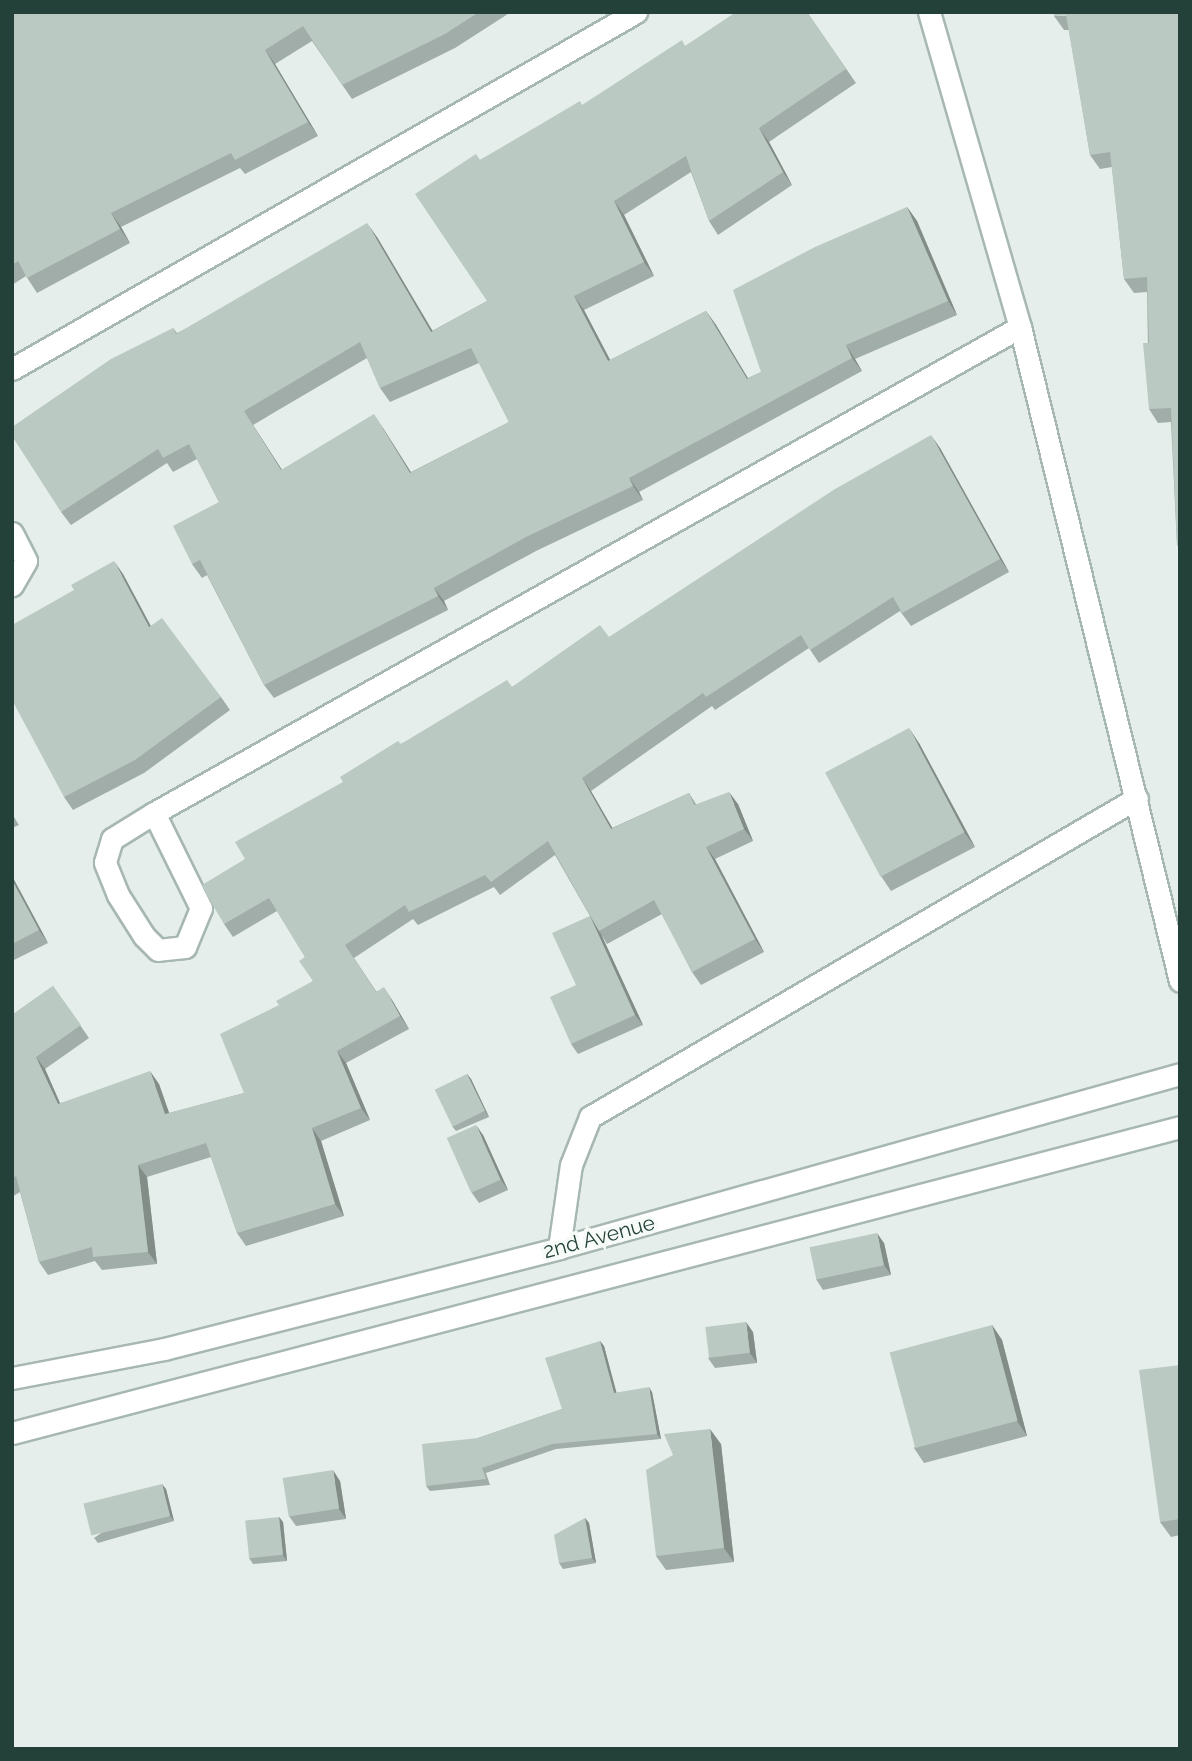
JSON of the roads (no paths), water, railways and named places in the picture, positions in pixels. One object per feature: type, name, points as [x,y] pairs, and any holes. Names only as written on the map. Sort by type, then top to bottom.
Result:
[{"type":"street","points":[[12,369],[636,12]]},
{"type":"street","points":[[929,12],[1020,327],[1180,981]]},
{"type":"street","points":[[154,813],[201,908],[185,947],[158,950],[144,936],[118,895],[105,862],[112,839],[154,813],[1020,327]]},
{"type":"street","points":[[12,533],[26,561],[12,585]]},
{"type":"street","points":[[559,1248],[571,1165],[590,1116],[1137,797]]},
{"type":"street","name":"2nd Avenue","points":[[12,1378],[164,1349],[559,1248],[1180,1074]]},
{"type":"street","name":"2nd Avenue","points":[[12,1433],[1180,1127]]}]
